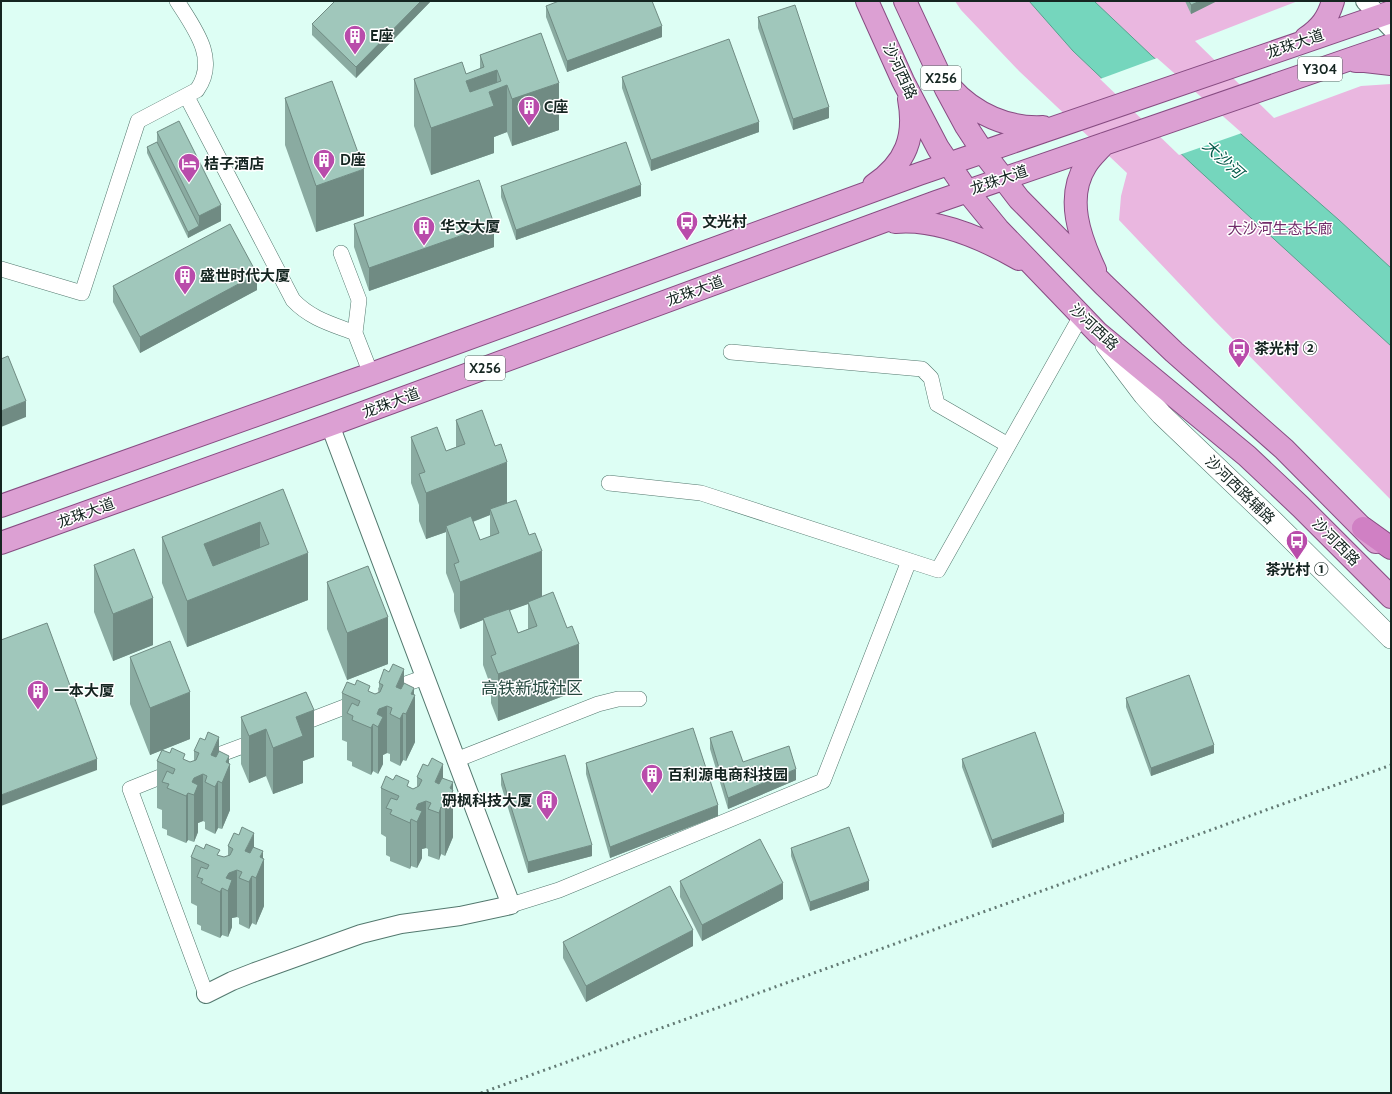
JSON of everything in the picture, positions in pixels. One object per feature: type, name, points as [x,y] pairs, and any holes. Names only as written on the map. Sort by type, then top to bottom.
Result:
[{"type":"highway","points":[[1363,528],[1391,548]]},
{"type":"main road","name":"沙河西路","points":[[868,1],[903,81],[933,138],[948,164],[967,191],[998,229],[1098,333],[1247,456],[1301,507],[1391,597]]},
{"type":"main road","name":"沙河西路","points":[[905,1],[938,72],[960,114],[983,152],[1003,179],[1034,215],[1174,352],[1284,449],[1391,557]]},
{"type":"main road","points":[[1300,42],[1314,32],[1324,22],[1330,13],[1333,1]]},
{"type":"main road","name":"龙珠大道","points":[[1,506],[371,374],[850,198],[1300,42],[1383,11]]},
{"type":"main road","name":"龙珠大道","points":[[1,543],[330,425],[967,191],[1391,44]]},
{"type":"main road","points":[[1340,62],[1365,61],[1391,64]]},
{"type":"main road","points":[[938,72],[965,102],[994,119],[1014,125],[1034,128],[1056,126]]},
{"type":"main road","name":"X256","points":[[850,198],[868,189],[886,177],[904,154],[910,134],[911,118],[909,100],[903,81]]},
{"type":"main road","points":[[1104,285],[1084,245],[1075,204],[1078,181],[1085,166],[1105,144]]},
{"type":"main road","points":[[880,223],[902,221],[925,223],[974,237],[1011,255],[1040,274]]},
{"type":"main road","name":"沙河西路辅路","points":[[1098,333],[1130,377],[1161,414],[1273,521],[1391,638]]},
{"type":"street","points":[[1,269],[82,293],[138,121],[187,97],[197,90],[203,83],[206,73],[205,54],[196,30],[177,1]]},
{"type":"street","points":[[187,97],[293,300],[302,310],[314,318],[356,333]]},
{"type":"street","points":[[341,253],[359,300],[356,333],[371,374]]},
{"type":"street","points":[[609,483],[701,494],[938,570],[1081,316]]},
{"type":"street","points":[[731,352],[922,369],[932,378],[937,404],[1008,445]]},
{"type":"street","points":[[330,425],[511,905]]},
{"type":"street","points":[[270,736],[130,789],[206,994],[232,980],[361,934],[401,924],[460,916],[511,905],[559,890],[823,781],[910,561]]},
{"type":"street","points":[[284,730],[425,677]]},
{"type":"street","points":[[456,760],[598,704],[618,699],[639,698]]},
{"type":"green space","name":"大沙河生态长廊","points":[[955,1],[1298,1],[1195,41],[1274,118],[1361,86],[1391,84],[1391,500],[1212,318],[1119,220],[1121,196],[1127,173],[1019,71],[961,10]]},
{"type":"water","name":"大沙河","points":[[1029,1],[1094,1],[1152,56],[1339,220],[1391,268],[1391,346],[1193,165],[1073,51]]},
{"type":"pier","points":[[1157,58],[1242,133],[1179,155],[1100,79]]},
{"type":"building","name":"E座","points":[[335,1],[421,1],[356,67],[312,24]]},
{"type":"building","points":[[559,1],[652,1],[662,26],[567,61],[546,6]]},
{"type":"building","points":[[1189,1],[1200,1],[1191,5]]},
{"type":"building","points":[[795,5],[829,107],[793,119],[758,17]]},
{"type":"building","points":[[541,33],[559,83],[512,99],[507,85],[489,92],[494,106],[431,128],[414,79],[462,62],[466,74],[484,67],[480,55]],"holes":[[[497,70],[501,81],[470,92],[466,81]]]},
{"type":"building","points":[[729,39],[759,122],[651,160],[622,77]]},
{"type":"building","points":[[332,81],[364,169],[316,186],[285,98]]},
{"type":"building","name":"桔子酒店","points":[[179,121],[221,205],[199,216],[157,132]]},
{"type":"building","points":[[157,142],[199,226],[188,232],[147,147]]},
{"type":"building","points":[[626,142],[641,185],[516,230],[501,186]]},
{"type":"building","points":[[479,180],[494,224],[369,268],[354,224]]},
{"type":"building","name":"盛世时代大厦","points":[[230,224],[257,274],[140,337],[113,286]]},
{"type":"building","points":[[8,356],[26,401],[1,411],[1,359]]},
{"type":"building","points":[[482,410],[495,446],[501,444],[507,462],[426,493],[419,474],[425,472],[411,437],[437,427],[446,451],[465,444],[456,420]]},
{"type":"building","points":[[283,489],[308,553],[187,601],[162,537]],"holes":[[[260,522],[269,544],[213,566],[204,544]]]},
{"type":"building","points":[[516,500],[529,535],[535,533],[542,551],[460,582],[454,564],[459,562],[446,526],[471,516],[480,540],[499,533],[490,509]]},
{"type":"building","points":[[134,549],[153,598],[113,614],[94,565]]},
{"type":"building","points":[[368,566],[388,617],[347,633],[327,582]]},
{"type":"building","points":[[553,592],[567,628],[572,626],[579,644],[498,674],[491,656],[496,654],[483,618],[509,609],[518,633],[537,626],[528,602]]},
{"type":"building","name":"一本大厦","points":[[47,623],[97,759],[1,795],[1,640]]},
{"type":"building","points":[[170,641],[190,692],[150,708],[130,657]]},
{"type":"building","points":[[393,664],[404,669],[396,687],[401,689],[404,683],[414,688],[411,694],[415,695],[406,714],[403,713],[400,719],[390,714],[392,708],[387,706],[379,709],[377,714],[383,717],[378,727],[373,724],[371,728],[352,720],[353,716],[347,713],[352,703],[358,706],[360,701],[342,693],[347,682],[355,685],[357,680],[370,686],[368,691],[375,694],[380,692],[383,685],[379,683],[384,669],[389,672]]},
{"type":"building","points":[[1189,675],[1214,745],[1151,768],[1126,698]]},
{"type":"building","points":[[306,692],[314,710],[296,717],[303,736],[273,748],[266,729],[249,736],[241,717]]},
{"type":"building","name":"百利源电商科技园","points":[[693,728],[718,805],[610,847],[586,763]]},
{"type":"building","points":[[732,731],[743,762],[789,746],[796,769],[728,798],[710,738]]},
{"type":"building","points":[[208,732],[219,737],[211,755],[216,757],[219,751],[229,756],[226,762],[230,764],[222,783],[218,781],[215,787],[205,782],[207,776],[203,774],[194,778],[192,782],[198,785],[194,795],[188,793],[186,796],[167,788],[169,784],[162,782],[167,771],[173,774],[175,769],[157,761],[162,750],[170,753],[172,748],[185,754],[183,759],[190,762],[196,760],[199,753],[194,751],[200,738],[205,740]]},
{"type":"building","points":[[1035,732],[1064,814],[992,840],[962,759]]},
{"type":"building","name":"砃枫科技大厦","points":[[565,755],[592,845],[528,862],[501,774]]},
{"type":"building","points":[[432,758],[443,764],[435,782],[439,784],[442,778],[453,782],[450,788],[453,790],[445,809],[441,807],[439,813],[428,809],[431,803],[426,801],[418,804],[416,809],[422,811],[417,822],[411,819],[410,823],[390,814],[392,810],[386,808],[391,798],[397,800],[399,796],[381,788],[386,776],[393,780],[396,775],[409,781],[407,786],[413,789],[419,786],[422,780],[417,777],[423,764],[428,766]]},
{"type":"building","points":[[242,827],[254,833],[245,851],[250,853],[253,847],[263,851],[260,857],[264,859],[256,878],[252,876],[249,882],[239,878],[242,872],[237,870],[229,873],[226,878],[232,880],[228,891],[222,888],[220,892],[201,883],[203,879],[197,877],[201,867],[207,869],[209,865],[191,857],[196,845],[204,849],[206,844],[220,850],[217,855],[224,857],[230,855],[233,849],[228,846],[234,833],[239,835]]},
{"type":"building","points":[[849,827],[869,881],[810,902],[791,848]]},
{"type":"building","points":[[760,839],[783,883],[702,925],[680,881]]},
{"type":"building","points":[[670,886],[693,930],[586,986],[563,942]]},
{"type":"railway","points":[[481,1093],[1391,765]]},
{"type":"place","name":"E座","points":[[355,56]]},
{"type":"place","name":"C座","points":[[529,126]]},
{"type":"place","name":"D座","points":[[324,180]]},
{"type":"place","name":"桔子酒店","points":[[189,184]]},
{"type":"place","name":"文光村","points":[[687,242]]},
{"type":"place","name":"华文大厦","points":[[424,246]]},
{"type":"place","name":"盛世时代大厦","points":[[185,296]]},
{"type":"place","name":"茶光村 ②","points":[[1239,368]]},
{"type":"place","name":"茶光村 ①","points":[[1297,560]]},
{"type":"place","name":"一本大厦","points":[[38,710]]},
{"type":"place","name":"百利源电商科技园","points":[[652,794]]},
{"type":"place","name":"砃枫科技大厦","points":[[547,820]]},
{"type":"district","name":"高铁新城社区","points":[[532,688]]}]
